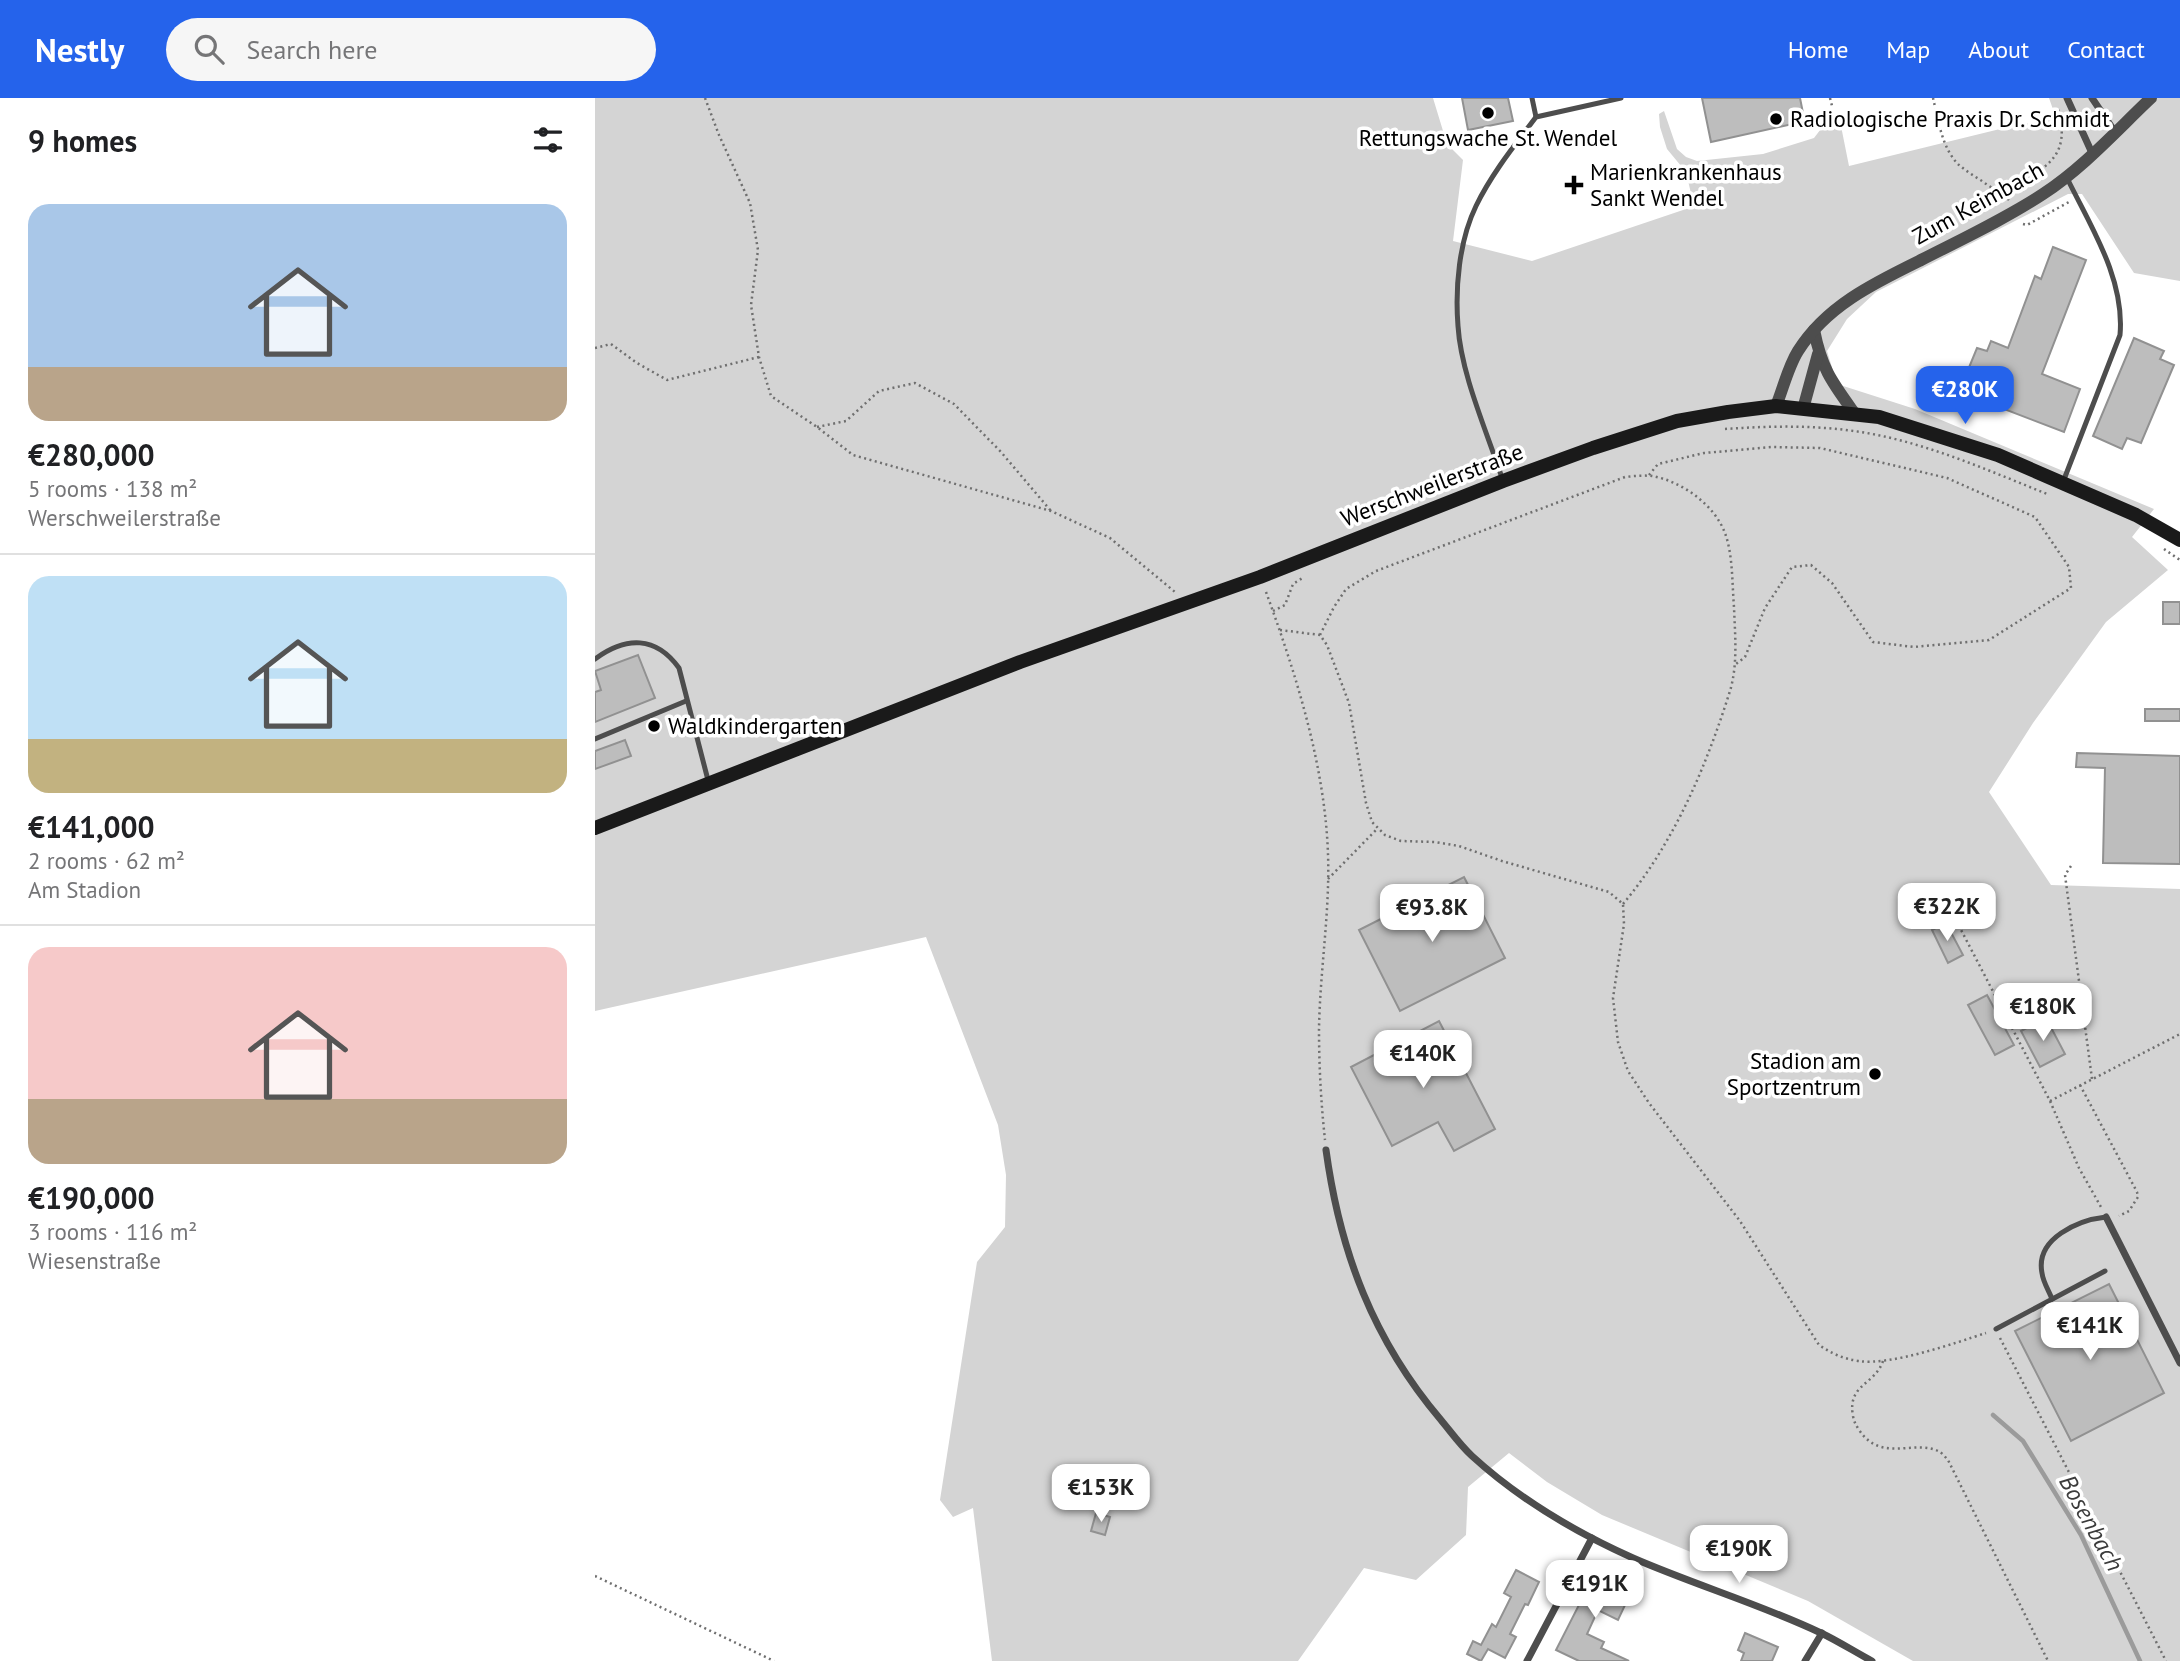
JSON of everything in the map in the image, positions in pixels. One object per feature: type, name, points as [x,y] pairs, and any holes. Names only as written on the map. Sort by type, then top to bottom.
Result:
[{"type":"main road","name":"Werschweilerstraße","points":[[595,828],[1020,663],[1261,577],[1503,481],[1677,421],[1776,406],[1879,416],[1998,455],[2157,525],[2180,540]]},
{"type":"street","points":[[2067,98],[2092,153]]},
{"type":"street","points":[[2092,98],[2115,132]]},
{"type":"street","name":"Zum Keimbach","points":[[1776,406],[1797,352],[1814,330],[1842,303],[1873,284],[2015,211],[2066,177],[2151,98]]},
{"type":"street","points":[[1814,330],[1826,374],[1855,414]]},
{"type":"street","points":[[1803,409],[1819,354]]},
{"type":"street","points":[[1326,1150],[1333,1198],[1355,1277],[1376,1324],[1429,1407],[1469,1454],[1503,1483],[1592,1538],[1635,1559],[1822,1633],[1872,1661]]},
{"type":"street","points":[[2106,1217],[2180,1363]]},
{"type":"street","points":[[1527,1661],[1592,1538]]},
{"type":"street","points":[[1805,1661],[1822,1633]]},
{"type":"lane","points":[[1532,98],[1537,117]]},
{"type":"lane","points":[[1503,481],[1468,376],[1458,327],[1459,275],[1463,248],[1475,207],[1497,169],[1537,117],[1621,98]]},
{"type":"lane","points":[[2063,482],[2120,335],[2122,314],[2116,282],[2066,177]]},
{"type":"lane","points":[[595,659],[616,647],[636,643],[653,645],[668,653],[679,668],[709,783]]},
{"type":"lane","points":[[595,739],[687,701]]},
{"type":"lane","points":[[2052,1299],[2042,1273],[2042,1260],[2048,1244],[2081,1223],[2106,1217]]},
{"type":"lane","points":[[1996,1329],[2105,1271]]},
{"type":"path","points":[[705,98],[750,204],[758,250],[751,305],[759,357],[771,396],[853,455],[1051,511],[1110,538],[1189,603]]},
{"type":"path","points":[[1830,98],[1832,106]]},
{"type":"path","points":[[1933,98],[1943,136],[1957,163],[1988,186],[2003,193],[2023,224],[2027,225],[2067,202],[2083,211]]},
{"type":"path","points":[[2003,193],[2051,161],[2059,152],[2062,122],[2055,98]]},
{"type":"path","points":[[595,348],[611,344],[667,380],[759,357]]},
{"type":"path","points":[[817,427],[846,421],[879,391],[915,383],[954,404],[1001,452],[1051,511]]},
{"type":"path","points":[[1714,431],[1790,425],[1855,431],[1937,453],[2056,498]]},
{"type":"path","points":[[1649,475],[1658,464],[1704,453],[1772,447],[1820,448],[1947,478],[2035,517],[2069,567],[2071,587],[1989,640],[1914,647],[1873,642],[1832,583],[1811,565],[1792,567],[1765,608],[1745,657],[1736,664]]},
{"type":"path","points":[[1320,635],[1333,607],[1346,589],[1377,571],[1625,477],[1649,475],[1670,480],[1693,493],[1714,515],[1725,533],[1732,574],[1736,664],[1730,690],[1675,829],[1646,877],[1623,904],[1624,924],[1613,998],[1618,1042],[1628,1071],[1649,1103],[1740,1221],[1819,1345],[1832,1354],[1860,1362],[1883,1361],[1996,1329],[2166,1661]]},
{"type":"path","points":[[2164,550],[2180,560]]},
{"type":"path","points":[[1273,611],[1285,604],[1293,584],[1313,572]]},
{"type":"path","points":[[1261,577],[1280,630],[1312,742],[1323,795],[1328,879],[1319,1027],[1326,1150]]},
{"type":"path","points":[[1280,630],[1320,635],[1327,645],[1349,703],[1366,803],[1377,828],[1385,835],[1401,841],[1459,846],[1609,892],[1623,904]]},
{"type":"path","points":[[1328,879],[1377,828]]},
{"type":"path","points":[[2071,866],[2065,875],[2092,1079]]},
{"type":"path","points":[[1946,901],[2050,1101],[2079,1168],[2106,1217],[2119,1216],[2129,1211],[2138,1197],[2080,1084]]},
{"type":"path","points":[[2050,1101],[2180,1034]]},
{"type":"path","points":[[1883,1361],[1881,1368],[1856,1391],[1851,1405],[1853,1422],[1864,1438],[1880,1447],[1928,1449],[1941,1452],[1948,1460],[2048,1661]]},
{"type":"path","points":[[595,1576],[774,1661]]},
{"type":"shaded area","points":[[595,98],[1433,98],[1447,144],[1463,160],[1453,241],[1532,261],[1683,210],[1693,202],[1686,172],[1667,149],[1660,127],[1659,114],[1664,111],[1677,149],[1686,157],[1697,161],[1763,154],[1814,138],[1827,121],[1840,121],[1849,166],[2056,118],[2049,98],[2180,98],[2180,281],[2134,273],[2082,194],[2068,194],[1876,292],[1847,319],[1827,351],[1837,384],[1915,409],[2154,509],[2132,537],[2168,570],[2106,622],[2033,723],[1989,792],[2051,885],[2180,889],[2180,1661],[1913,1661],[1808,1601],[1602,1515],[1547,1482],[1509,1453],[1468,1487],[1466,1535],[1416,1580],[1364,1568],[1298,1661],[992,1661],[973,1508],[953,1517],[940,1500],[977,1262],[1005,1227],[1006,1175],[998,1125],[926,937],[595,1011]]},
{"type":"building","name":"Rettungswache St. Wendel","points":[[1462,98],[1508,98],[1513,121],[1468,130]]},
{"type":"building","points":[[1702,98],[1800,98],[1803,113],[1795,115],[1797,123],[1711,142]]},
{"type":"building","points":[[2053,247],[2086,260],[2042,374],[2080,389],[2064,432],[1991,404],[1993,400],[1961,387],[1977,348],[1987,351],[1991,341],[2008,348],[2035,276],[2041,279]]},
{"type":"building","points":[[2134,338],[2164,351],[2160,359],[2174,365],[2141,443],[2127,438],[2122,449],[2093,436]]},
{"type":"building","points":[[2163,602],[2180,602],[2180,624],[2163,624]]},
{"type":"building","points":[[638,655],[655,698],[595,722],[595,692],[601,690],[595,671]]},
{"type":"building","points":[[2145,709],[2180,709],[2180,721],[2145,721]]},
{"type":"building","points":[[625,740],[631,756],[595,769],[595,751]]},
{"type":"building","points":[[2077,753],[2180,756],[2180,864],[2103,863],[2105,768],[2076,767]]},
{"type":"building","points":[[1464,877],[1505,958],[1400,1011],[1359,930]]},
{"type":"building","points":[[1946,923],[1963,955],[1948,963],[1932,930]]},
{"type":"building","points":[[1987,995],[2014,1045],[1995,1055],[1968,1005]]},
{"type":"building","points":[[2046,1018],[2065,1054],[2040,1067],[2021,1031]]},
{"type":"building","points":[[1439,1021],[1495,1129],[1454,1151],[1438,1122],[1392,1146],[1351,1067]]},
{"type":"building","points":[[2109,1284],[2164,1393],[2071,1441],[2015,1331]]},
{"type":"building","points":[[1096,1513],[1110,1517],[1105,1535],[1091,1531]]},
{"type":"building","points":[[1516,1570],[1539,1582],[1510,1634],[1516,1637],[1505,1658],[1488,1649],[1481,1661],[1467,1654],[1473,1641],[1481,1645],[1492,1624],[1496,1627],[1511,1597],[1504,1593]]},
{"type":"building","points":[[1599,1572],[1633,1588],[1618,1620],[1598,1610],[1587,1634],[1604,1642],[1601,1648],[1629,1661],[1579,1661],[1556,1650],[1584,1595],[1588,1597]]},
{"type":"building","points":[[1745,1633],[1778,1647],[1772,1661],[1741,1661],[1744,1653],[1738,1650]]},
{"type":"waterway","name":"Bosenbach","points":[[1993,1415],[2023,1441],[2081,1535],[2140,1661]]},
{"type":"place","name":"Rettungswache St. Wendel","points":[[1488,113]]},
{"type":"place","name":"Radiologische Praxis Dr. Schmidt","points":[[1776,119]]},
{"type":"place","name":"Marienkrankenhaus Sankt Wendel","points":[[1574,185]]},
{"type":"place","name":"Waldkindergarten","points":[[654,726]]},
{"type":"place","name":"Stadion am Sportzentrum","points":[[1875,1074]]}]
